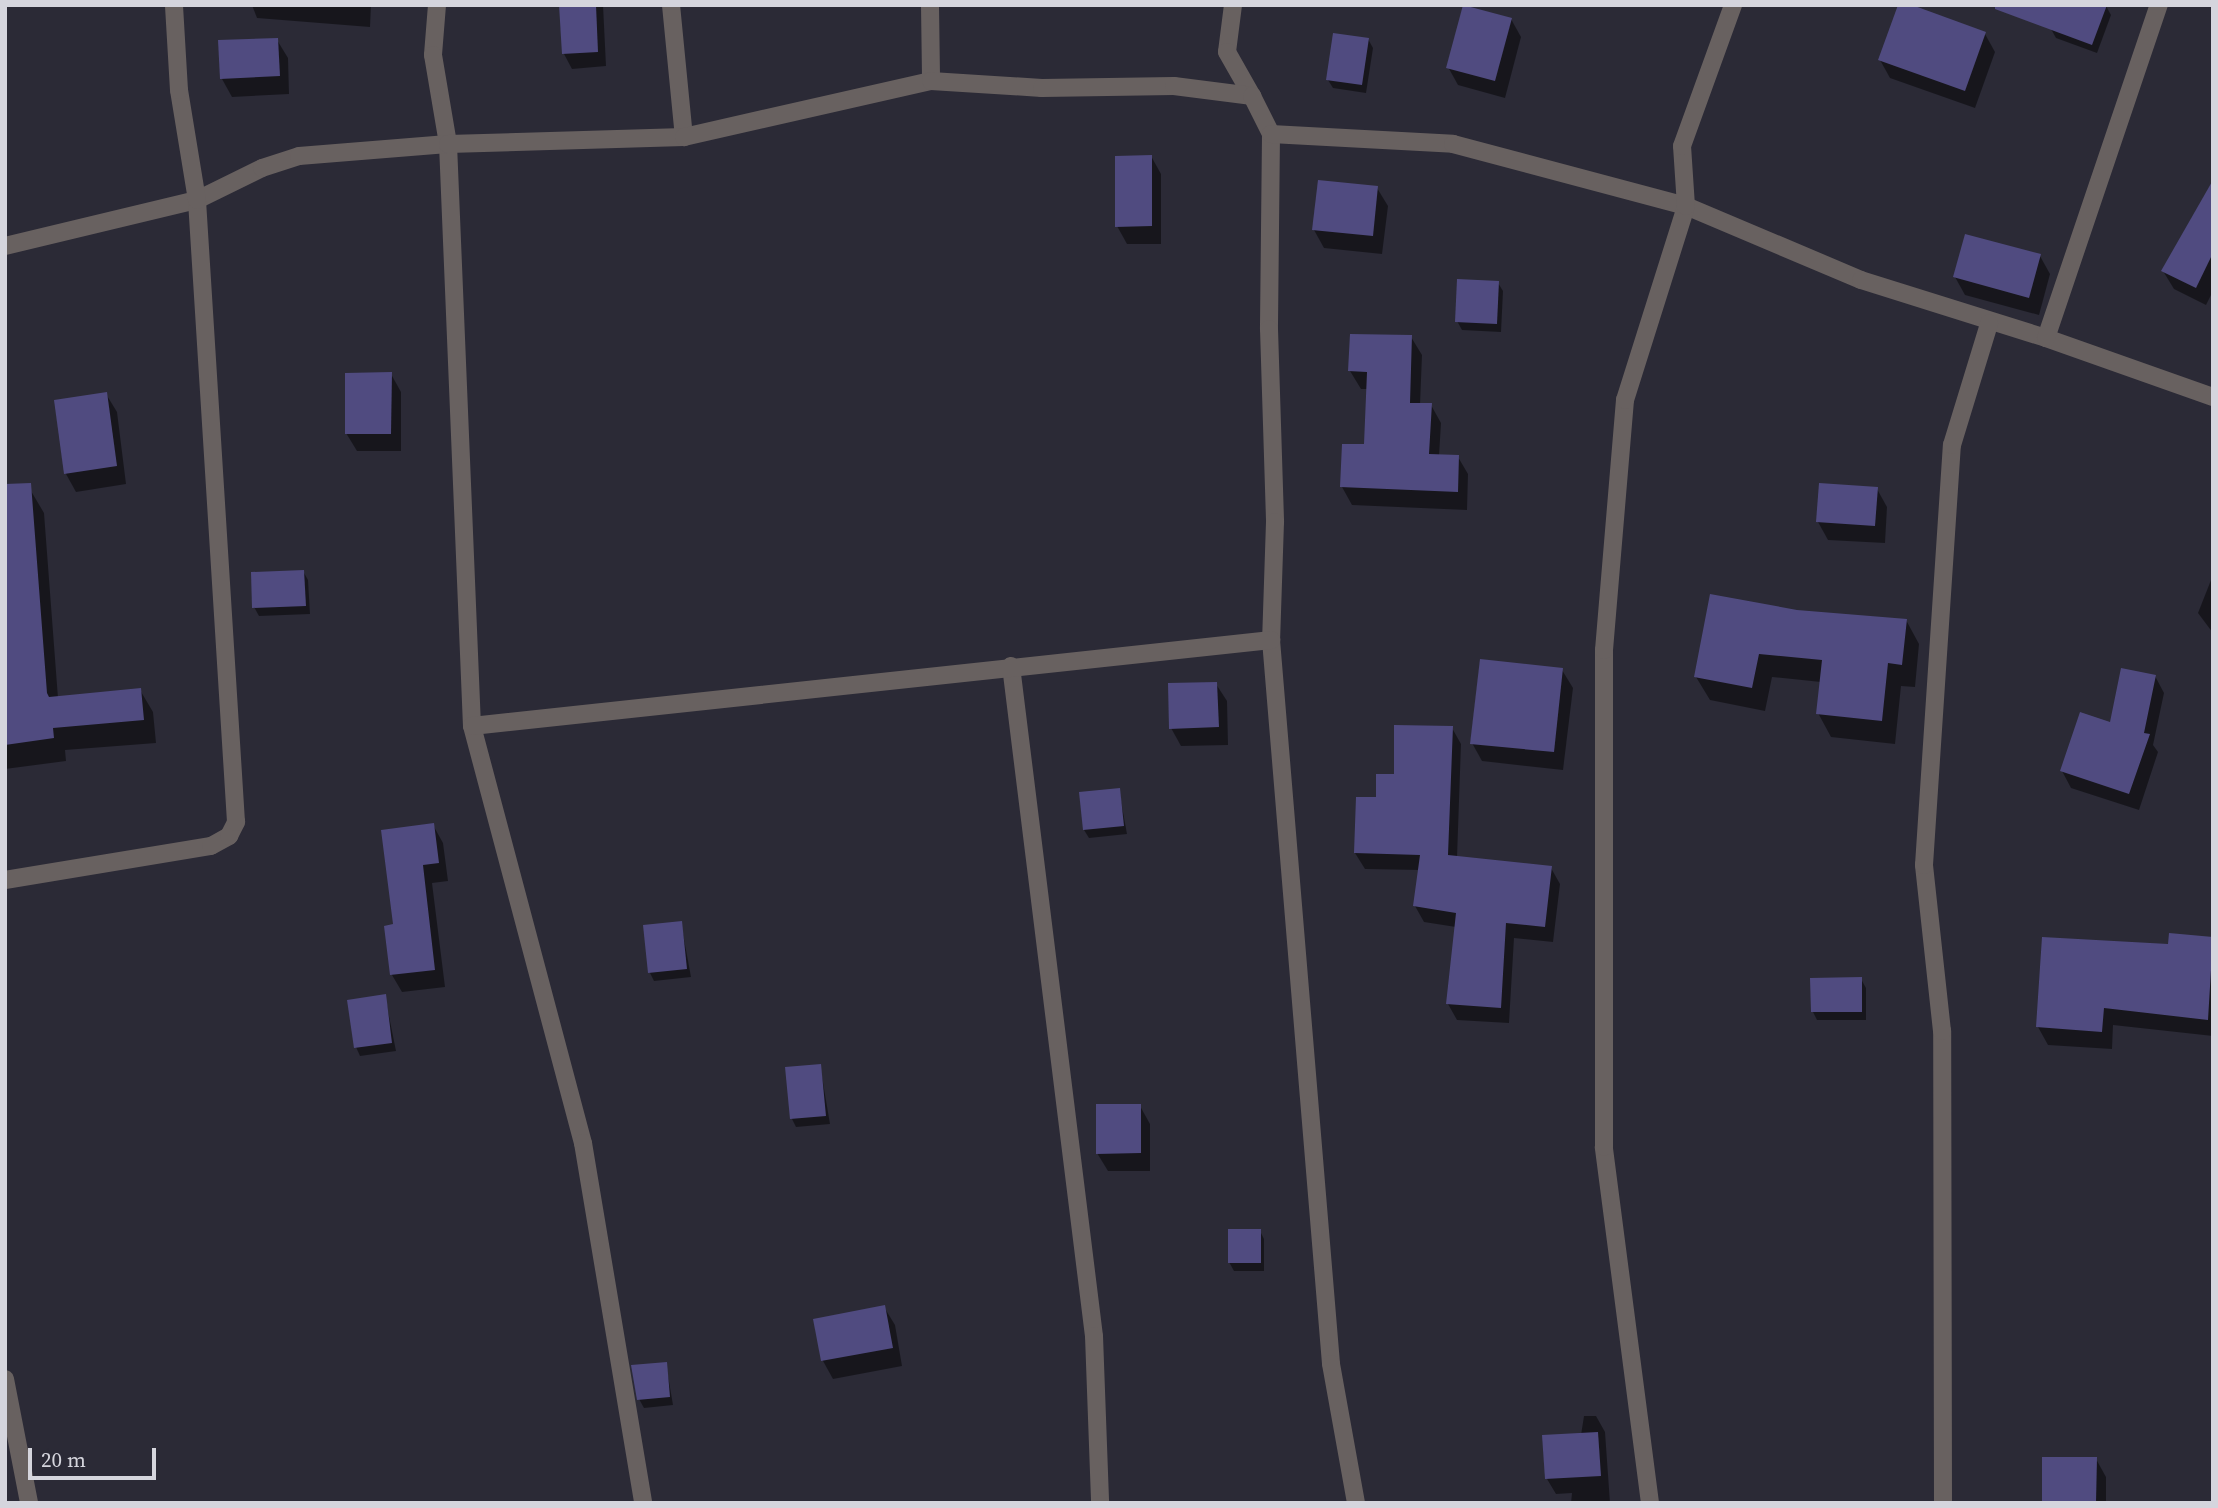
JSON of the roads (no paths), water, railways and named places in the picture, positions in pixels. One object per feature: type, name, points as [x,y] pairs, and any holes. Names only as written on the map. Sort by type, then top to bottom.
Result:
[{"type":"street","points":[[5,880],[211,846],[229,836],[236,822],[197,200],[178,90],[174,5]]},
{"type":"street","points":[[437,5],[433,55],[448,144],[472,726],[583,1143],[643,1503]]},
{"type":"street","points":[[671,5],[684,137]]},
{"type":"street","points":[[930,5],[931,80]]},
{"type":"street","points":[[1233,5],[1227,52],[1270,134],[1269,329],[1275,522],[1271,640],[1331,1364],[1356,1503]]},
{"type":"street","points":[[1650,1503],[1604,1147],[1604,650],[1625,400],[1686,206],[1682,146],[1733,5]]},
{"type":"street","points":[[2046,338],[2159,5]]},
{"type":"street","points":[[5,246],[197,200],[299,156],[448,144],[684,137],[931,80],[1042,88],[1174,86],[1252,96]]},
{"type":"street","points":[[1270,134],[1453,144],[1686,206],[1860,280],[1989,324],[2046,338],[2213,397]]},
{"type":"street","points":[[1943,1503],[1942,1031],[1924,864],[1951,445],[1989,324]]},
{"type":"street","points":[[472,726],[1271,640]]},
{"type":"street","points":[[1011,666],[1094,1336],[1100,1503]]},
{"type":"street","points":[[5,1379],[29,1503]]}]
